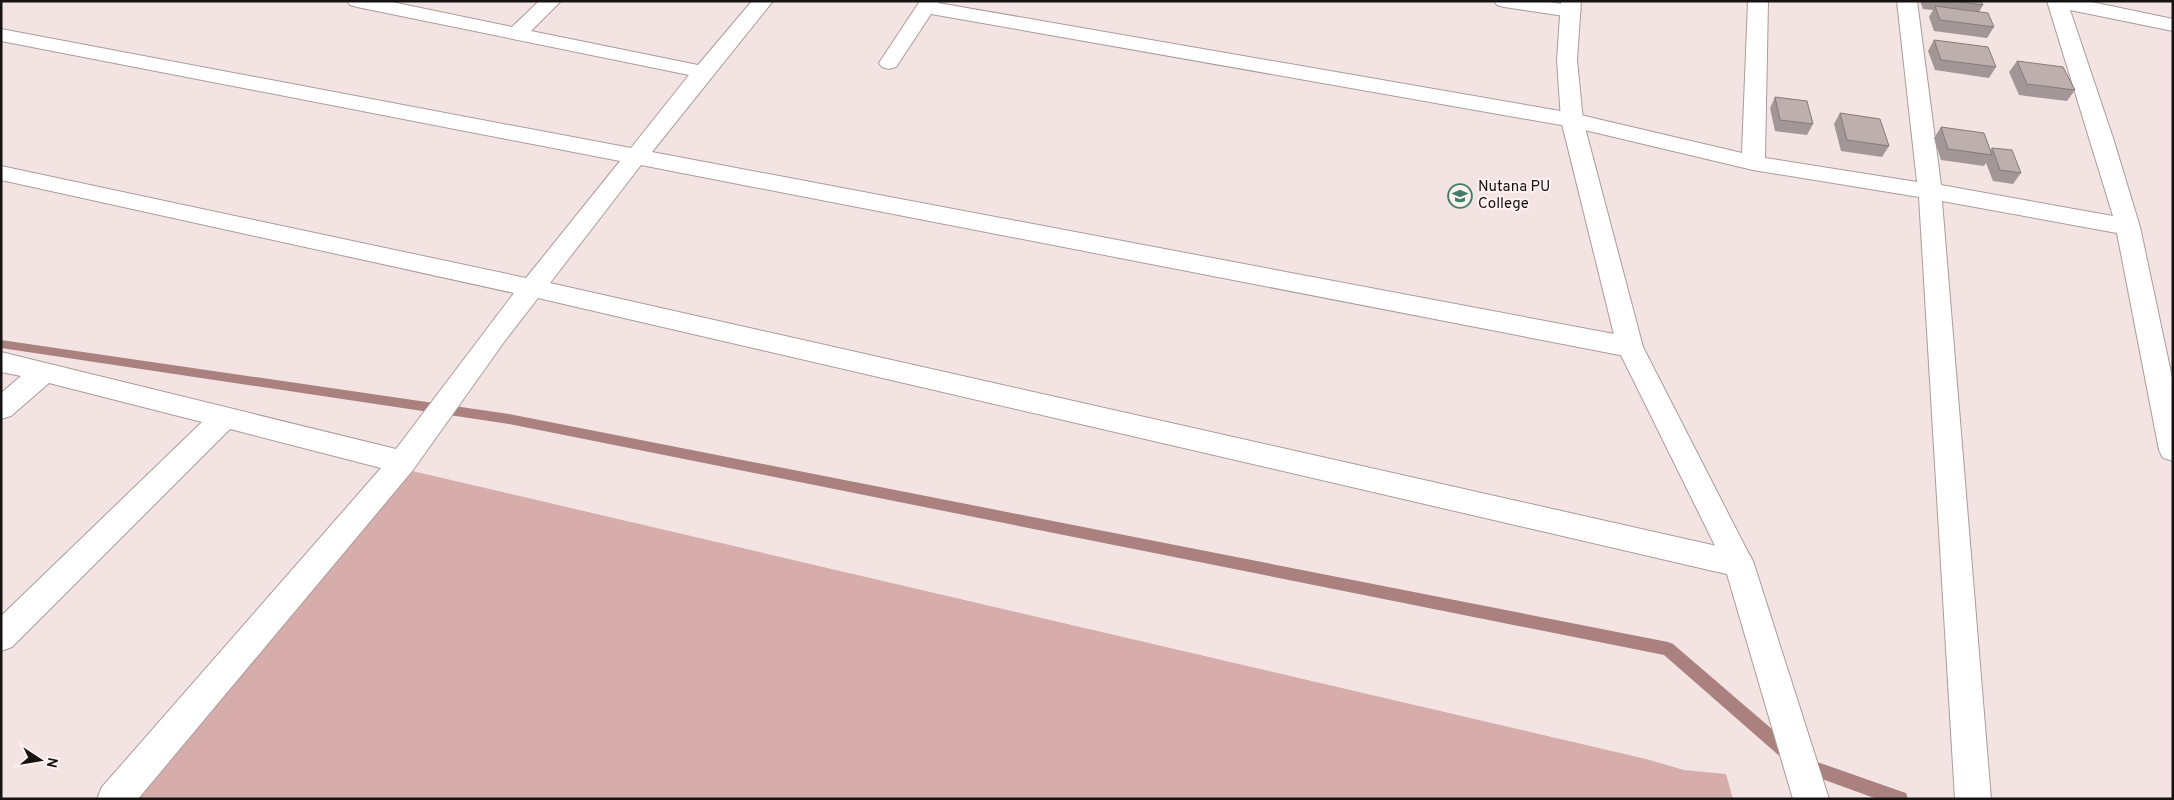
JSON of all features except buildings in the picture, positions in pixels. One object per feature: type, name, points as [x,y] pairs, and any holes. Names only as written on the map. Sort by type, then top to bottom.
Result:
[{"type":"street","points":[[358,1],[703,72]]},
{"type":"street","points":[[516,34],[551,1]]},
{"type":"street","points":[[115,799],[403,462],[495,335],[703,72],[763,1]]},
{"type":"street","points":[[1504,1],[1571,6],[1567,60],[1572,120],[1630,347],[1738,564],[1811,799]]},
{"type":"street","points":[[1753,164],[1758,1]]},
{"type":"street","points":[[1907,1],[1930,191],[1973,799]]},
{"type":"street","points":[[2173,25],[2057,1],[2102,138],[2128,227],[2173,450]]},
{"type":"street","points":[[2142,1],[2149,20]]},
{"type":"street","points":[[889,63],[928,4],[1572,120],[1753,164],[1930,191],[2128,227]]},
{"type":"street","points":[[1,35],[1630,347]]},
{"type":"street","points":[[1,173],[533,288],[1738,564]]},
{"type":"street","points":[[1,362],[403,462]]},
{"type":"street","points":[[1,409],[44,372]]},
{"type":"street","points":[[1,637],[224,417]]},
{"type":"shaded area","points":[[408,470],[1646,759],[1684,770],[1726,774],[1733,799],[132,799]]},
{"type":"waterway","points":[[1,344],[509,419],[1668,649],[1789,754]]},
{"type":"waterway","points":[[1806,766],[1900,799]]},
{"type":"place","name":"Nutana PU College","points":[[1460,196]]}]
